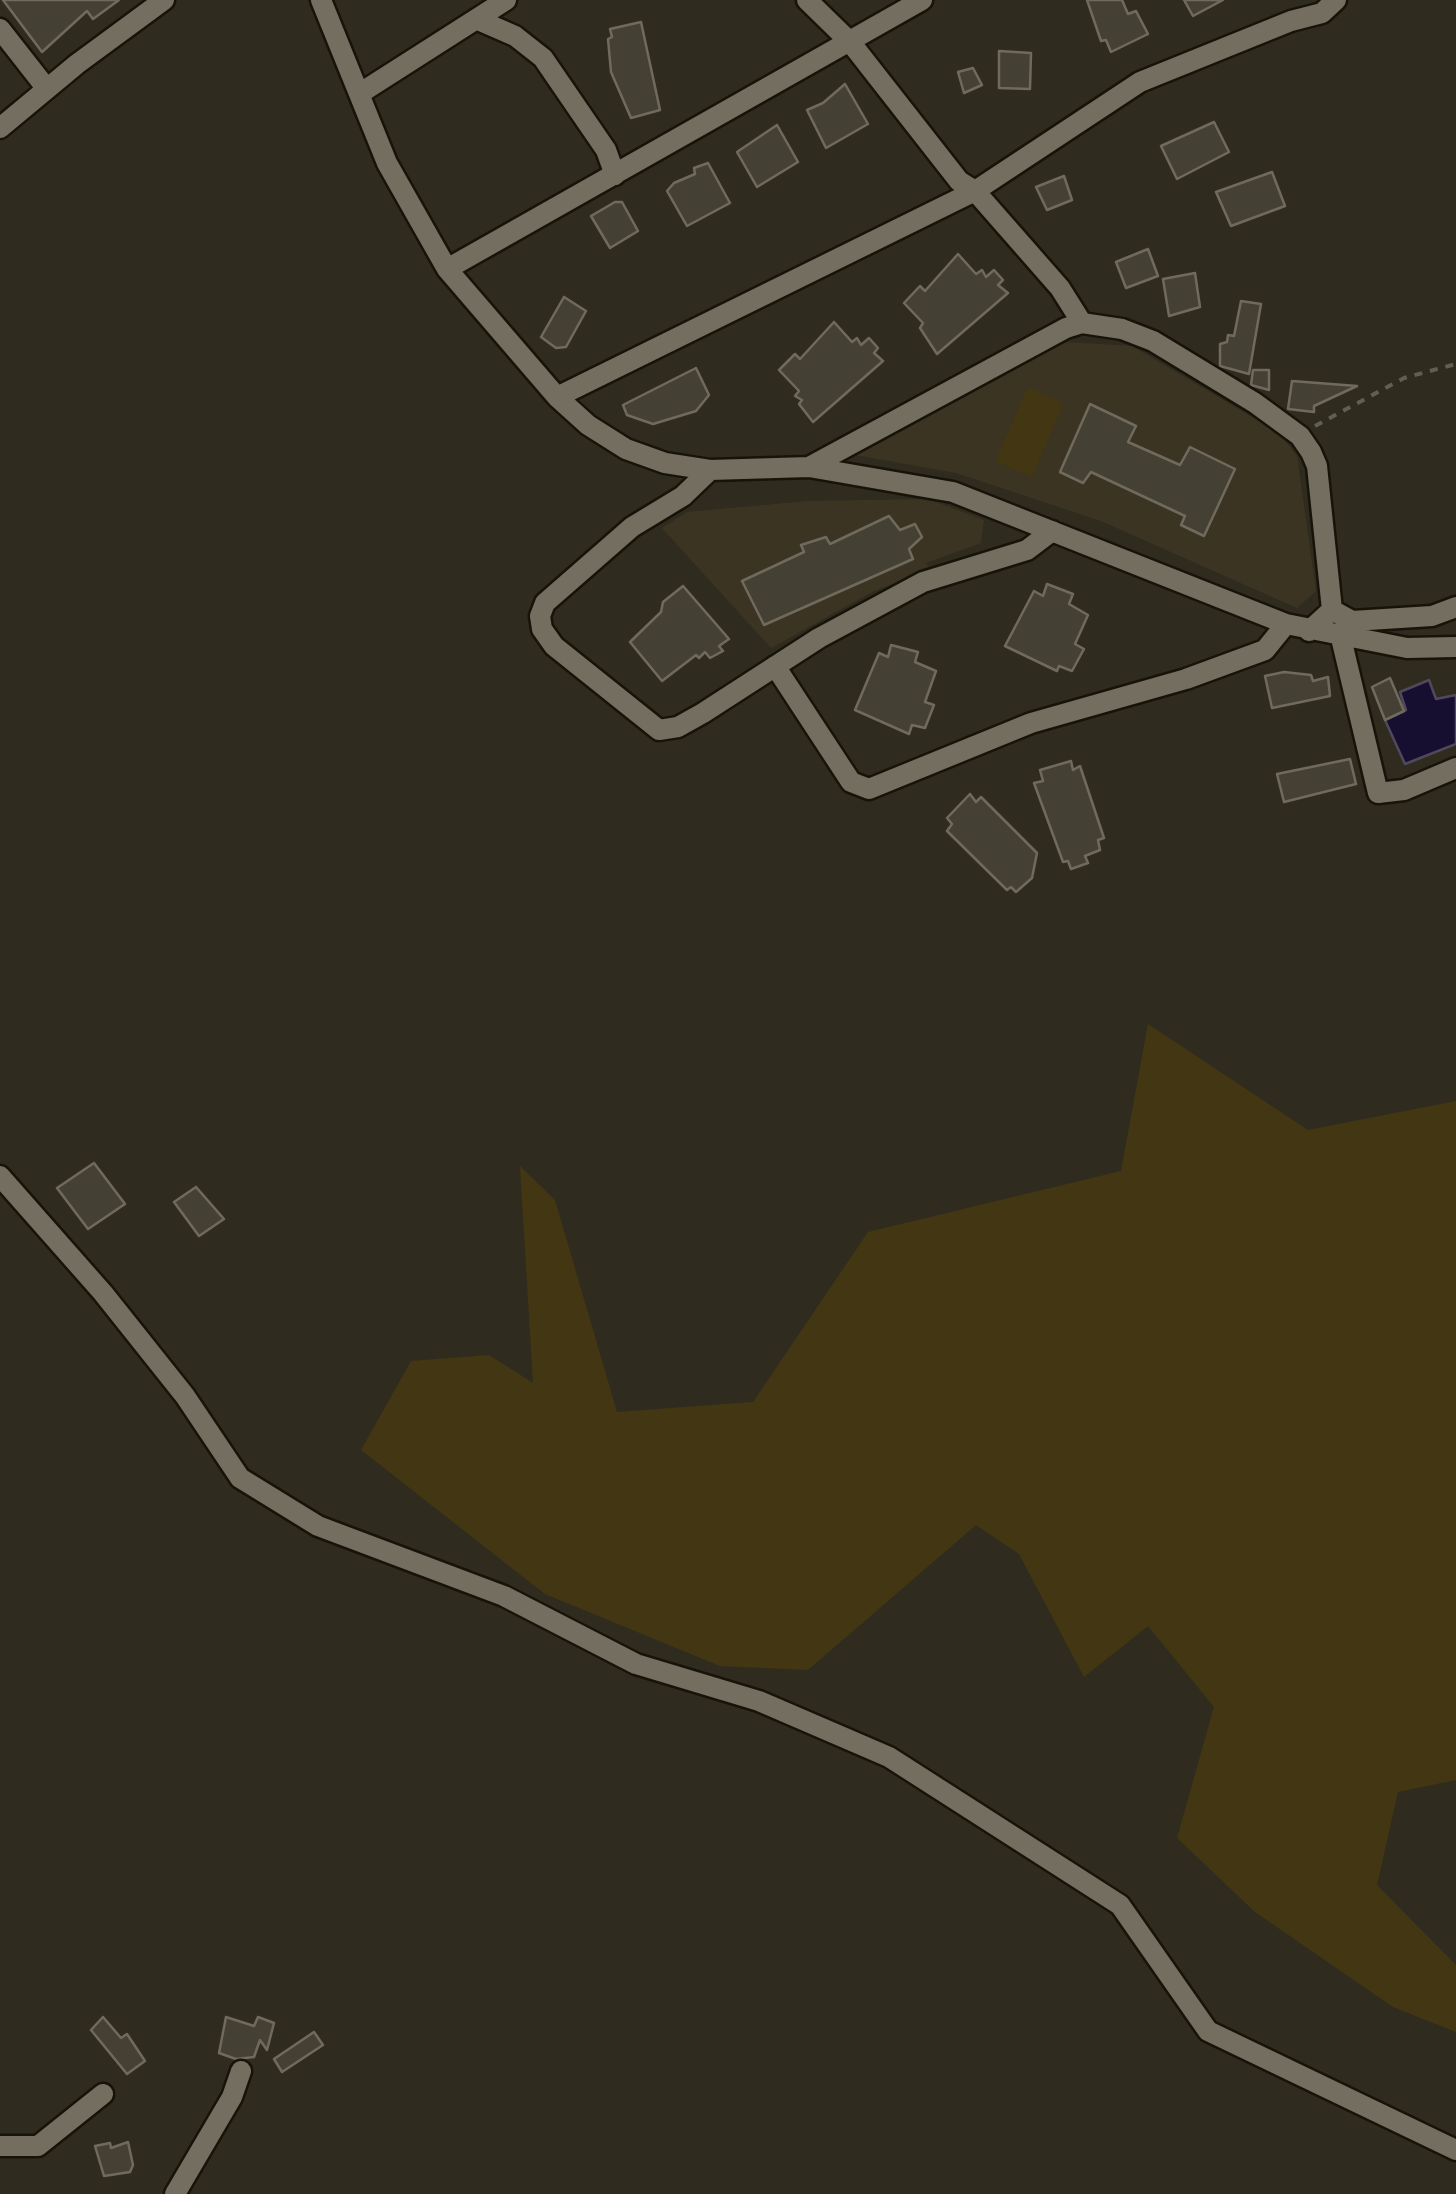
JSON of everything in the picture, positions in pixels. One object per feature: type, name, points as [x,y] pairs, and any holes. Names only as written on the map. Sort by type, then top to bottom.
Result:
[{"type":"street","points":[[0,128],[164,0]]},
{"type":"street","points":[[321,0],[362,92],[387,163],[447,270],[557,397],[588,425],[626,448],[665,463],[710,470],[808,467],[953,492],[1286,624],[1341,638],[1407,648],[1456,647]]},
{"type":"street","points":[[362,92],[506,0]]},
{"type":"street","points":[[806,0],[851,42],[959,181],[975,191],[1060,288],[1082,322],[1153,341],[1300,436],[1317,466],[1332,610]]},
{"type":"street","points":[[447,270],[922,0]]},
{"type":"street","points":[[557,397],[975,191],[1140,82],[1291,21],[1322,14],[1336,0]]},
{"type":"street","points":[[476,19],[515,36],[544,58],[606,150],[616,175]]},
{"type":"street","points":[[0,29],[47,88]]},
{"type":"street","points":[[808,467],[1082,322]]},
{"type":"street","points":[[710,470],[683,496],[632,528],[545,604],[540,616],[542,630],[554,646],[660,730],[678,727],[703,713],[775,666],[923,582],[1027,550],[1052,531]]},
{"type":"street","points":[[1332,610],[1352,621],[1432,616],[1456,608]]},
{"type":"street","points":[[1309,631],[1332,610]]},
{"type":"street","points":[[775,666],[851,782],[869,789],[1031,723],[1186,680],[1265,650],[1286,624]]},
{"type":"street","points":[[1341,638],[1378,793],[1404,790],[1456,768]]},
{"type":"street","points":[[0,1176],[107,1290],[240,1478],[318,1526],[504,1596],[636,1664],[759,1701],[889,1757],[1120,1905],[1208,2031],[1456,2150]]},
{"type":"street","points":[[175,2194],[232,2097],[242,2071]]},
{"type":"street","points":[[0,2146],[38,2146],[104,2094]]},
{"type":"path","points":[[1300,436],[1404,378],[1456,364]]},
{"type":"shaded area","points":[[1065,342],[1132,346],[1279,433],[1297,456],[1316,591],[1297,608],[1101,521],[956,473],[855,455],[876,433]]},
{"type":"shaded area","points":[[1028,387],[1064,403],[1032,477],[995,461]]},
{"type":"shaded area","points":[[928,499],[984,520],[981,543],[926,563],[929,569],[872,592],[771,648],[662,528],[687,512],[808,501]]},
{"type":"shaded area","points":[[1429,680],[1436,699],[1456,695],[1456,744],[1405,764],[1385,720],[1406,710],[1400,692]]},
{"type":"shaded area","points":[[1148,1024],[1308,1130],[1456,1101],[1456,1780],[1398,1792],[1377,1885],[1456,1965],[1456,2032],[1393,2007],[1255,1912],[1177,1838],[1214,1707],[1148,1626],[1084,1677],[1019,1554],[976,1525],[808,1670],[720,1666],[545,1594],[361,1450],[411,1361],[489,1355],[533,1383],[520,1166],[555,1200],[617,1412],[753,1402],[868,1232],[1121,1171]]},
{"type":"building","points":[[3,0],[119,0],[93,19],[87,11],[42,52]]},
{"type":"building","points":[[1087,0],[1122,0],[1128,14],[1136,11],[1148,34],[1111,52],[1106,40],[1101,41]]},
{"type":"building","points":[[1184,0],[1223,0],[1193,16]]},
{"type":"building","points":[[641,22],[660,110],[631,118],[611,72],[608,39],[612,37],[610,29]]},
{"type":"building","points":[[999,51],[1031,53],[1030,89],[999,88]]},
{"type":"building","points":[[973,68],[982,85],[964,93],[958,72]]},
{"type":"building","points":[[845,84],[868,124],[826,148],[807,110],[823,103]]},
{"type":"building","points":[[1214,122],[1229,152],[1177,179],[1161,146]]},
{"type":"building","points":[[777,125],[798,162],[757,187],[737,152]]},
{"type":"building","points":[[708,163],[730,203],[687,226],[667,191],[674,183],[695,174],[694,168]]},
{"type":"building","points":[[1272,172],[1285,206],[1231,226],[1216,192]]},
{"type":"building","points":[[1064,176],[1072,200],[1047,210],[1036,187]]},
{"type":"building","points":[[622,202],[638,231],[610,248],[591,216]]},
{"type":"building","points":[[1148,249],[1158,276],[1126,288],[1116,262]]},
{"type":"building","points":[[958,254],[976,274],[982,270],[986,277],[994,270],[1003,280],[998,285],[1008,293],[937,354],[920,328],[923,323],[904,303],[920,286],[925,291]]},
{"type":"building","points":[[1195,273],[1200,307],[1169,316],[1163,279]]},
{"type":"building","points":[[564,297],[586,311],[566,347],[556,348],[541,337]]},
{"type":"building","points":[[1241,301],[1261,304],[1249,374],[1220,366],[1220,344],[1227,342],[1228,335],[1234,336]]},
{"type":"building","points":[[834,322],[852,342],[857,338],[861,345],[869,338],[878,348],[874,353],[883,361],[813,422],[799,404],[802,400],[795,396],[799,391],[779,370],[795,354],[800,359]]},
{"type":"building","points":[[696,368],[709,395],[696,411],[653,424],[627,415],[623,405]]},
{"type":"building","points":[[1253,370],[1269,370],[1269,390],[1251,385]]},
{"type":"building","points":[[1292,381],[1357,386],[1314,406],[1314,412],[1288,409]]},
{"type":"building","points":[[1090,404],[1136,426],[1128,442],[1180,465],[1190,447],[1235,469],[1204,536],[1181,525],[1185,516],[1091,472],[1083,483],[1060,472]]},
{"type":"building","points":[[889,516],[900,530],[915,524],[922,537],[909,549],[913,559],[764,625],[742,581],[804,552],[801,545],[826,537],[830,544]]},
{"type":"building","points":[[1047,584],[1073,594],[1069,604],[1088,615],[1075,644],[1084,649],[1072,671],[1059,666],[1057,671],[1005,646],[1034,591],[1043,596]]},
{"type":"building","points":[[683,586],[729,639],[719,646],[723,651],[710,658],[705,652],[699,658],[696,655],[662,681],[630,642],[661,612],[663,602]]},
{"type":"building","points":[[891,645],[918,652],[915,662],[936,671],[925,702],[934,705],[925,728],[912,725],[909,734],[855,710],[879,653],[888,657]]},
{"type":"building","points":[[1284,672],[1311,675],[1313,681],[1328,677],[1330,696],[1272,708],[1265,676]]},
{"type":"building","points":[[1390,678],[1404,711],[1385,720],[1372,687]]},
{"type":"building","points":[[1350,759],[1356,784],[1284,802],[1277,774]]},
{"type":"building","points":[[1071,761],[1073,770],[1080,766],[1104,838],[1098,840],[1100,850],[1085,856],[1088,863],[1071,869],[1068,861],[1063,862],[1034,783],[1043,781],[1040,770]]},
{"type":"building","points":[[970,794],[976,802],[981,797],[1037,853],[1032,878],[1016,892],[1011,887],[1007,890],[947,831],[952,824],[947,818]]},
{"type":"building","points":[[94,1163],[125,1204],[88,1229],[57,1188]]},
{"type":"building","points":[[196,1187],[224,1219],[199,1236],[174,1202]]},
{"type":"building","points":[[103,2017],[121,2038],[127,2034],[145,2061],[127,2074],[91,2030]]},
{"type":"building","points":[[226,2017],[254,2026],[258,2017],[274,2023],[267,2050],[260,2040],[254,2057],[236,2059],[219,2053]]},
{"type":"building","points":[[314,2032],[323,2045],[282,2072],[274,2059]]},
{"type":"building","points":[[128,2142],[133,2165],[130,2172],[104,2176],[95,2146],[110,2143],[111,2148]]}]
